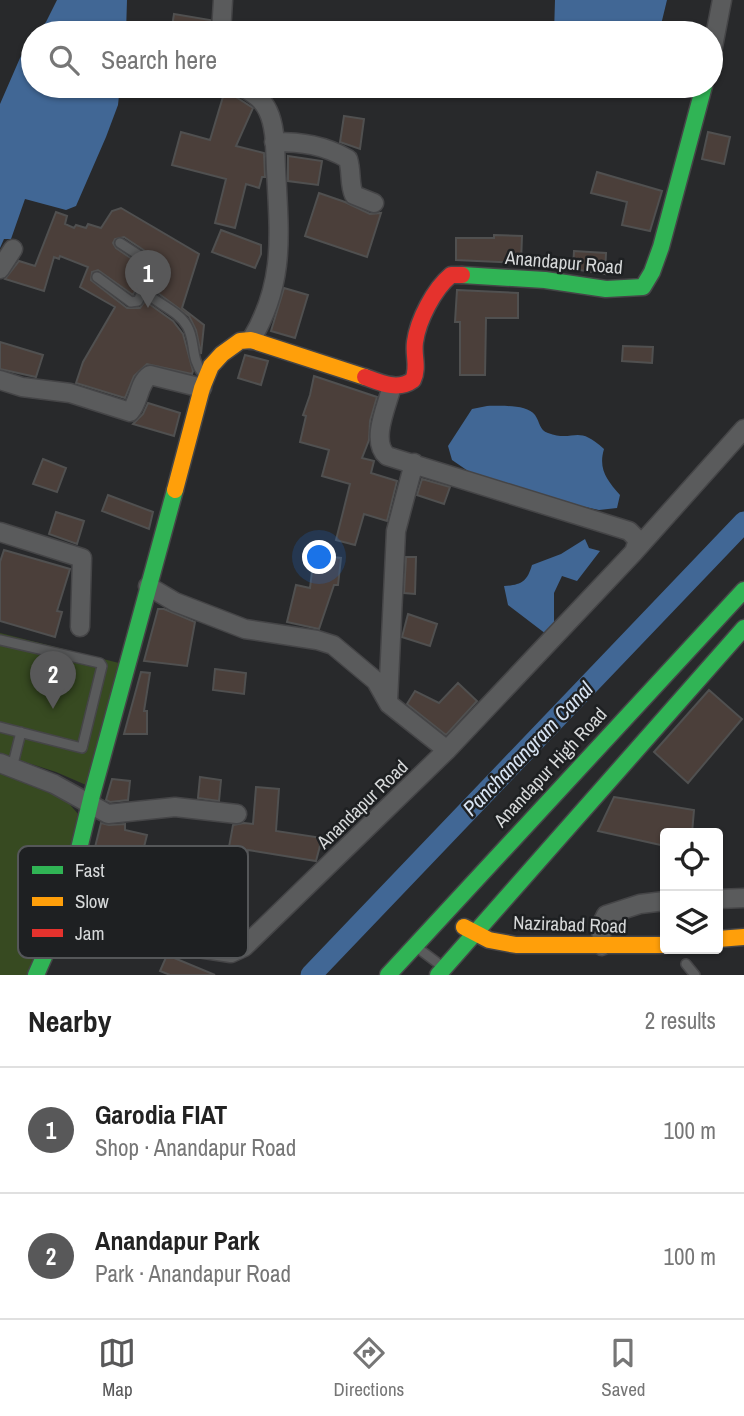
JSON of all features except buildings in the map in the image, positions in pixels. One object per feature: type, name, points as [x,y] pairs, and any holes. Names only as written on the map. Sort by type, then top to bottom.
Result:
[{"type":"street","points":[[222,21],[223,0]]},
{"type":"street","points":[[718,21],[722,0]]},
{"type":"street","points":[[251,340],[263,320],[277,273],[280,246],[274,128],[260,98]]},
{"type":"street","name":"Anandapur Road","points":[[393,386],[406,385],[413,379],[418,368],[415,345],[417,334],[439,287],[444,279],[451,275],[511,277],[610,289],[628,290],[643,286],[651,276],[665,233],[689,154],[701,98]]},
{"type":"street","points":[[274,142],[309,143],[335,151],[348,159],[352,173],[350,186],[354,195],[374,203]]},
{"type":"street","points":[[0,270],[13,248]]},
{"type":"street","points":[[80,846],[204,383],[211,366],[240,341],[251,340],[393,386],[378,440],[380,450],[387,456],[629,531],[638,540],[634,552]]},
{"type":"street","points":[[0,380],[22,387],[71,393],[130,412],[144,379],[150,375],[204,383]]},
{"type":"street","name":"Anandapur Road","points":[[248,943],[447,750],[634,552],[744,429]]},
{"type":"street","points":[[388,704],[396,531],[414,463]]},
{"type":"street","points":[[0,532],[82,558],[80,627]]},
{"type":"street","points":[[148,586],[175,602],[245,629],[333,645],[376,681],[388,704],[447,750]]},
{"type":"street","name":"Anandapur High Road","points":[[388,975],[744,590]]},
{"type":"street","points":[[445,973],[473,934],[744,628]]},
{"type":"street","points":[[6,766],[54,784],[108,814],[175,807],[237,814]]},
{"type":"street","points":[[723,898],[744,898]]},
{"type":"street","points":[[601,935],[606,915],[640,904],[660,902]]},
{"type":"street","points":[[446,912],[473,934]]},
{"type":"street","name":"Nazirabad Road","points":[[473,934],[517,946],[601,935],[641,947],[660,945]]},
{"type":"street","points":[[723,939],[744,937]]},
{"type":"street","points":[[36,975],[43,958]]},
{"type":"lane","points":[[97,277],[131,302],[138,301],[153,267],[120,243]]},
{"type":"lane","points":[[143,290],[187,324],[196,365],[204,383]]},
{"type":"lane","points":[[0,640],[100,663],[102,666],[82,748],[0,727]]},
{"type":"lane","points":[[92,709],[114,714]]},
{"type":"lane","points":[[6,766],[21,732]]},
{"type":"lane","points":[[415,946],[445,973]]},
{"type":"lane","points":[[686,964],[695,975]]},
{"type":"green space","points":[[0,633],[119,663],[86,785],[0,754]]},
{"type":"green space","points":[[0,770],[59,792],[78,814],[72,846],[18,846],[18,958],[34,958],[28,975],[0,975]]},
{"type":"water","points":[[57,0],[127,0],[126,21],[46,21]]},
{"type":"water","points":[[555,0],[667,0],[662,21],[554,21]]},
{"type":"water","points":[[20,58],[21,98],[119,98],[118,105],[76,206],[66,210],[25,199],[11,239],[4,239],[0,248],[0,104]]},
{"type":"water","points":[[487,406],[526,409],[535,415],[545,432],[564,436],[581,435],[595,441],[604,449],[602,463],[605,474],[620,495],[617,508],[599,510],[576,505],[471,473],[452,460],[448,446],[472,409]]},
{"type":"water","points":[[585,539],[589,548],[600,551],[577,581],[562,576],[554,593],[554,623],[546,634],[508,605],[504,586],[522,582],[532,565],[561,554]]},
{"type":"waterway","name":"Panchanangram Canal","points":[[311,975],[744,522]]},
{"type":"traffic: fast","points":[[462,275],[545,280],[606,289],[643,287],[661,247],[701,98]]},
{"type":"traffic: fast","points":[[80,846],[175,490]]},
{"type":"traffic: fast","points":[[388,975],[744,590]]},
{"type":"traffic: fast","points":[[438,975],[744,628]]},
{"type":"traffic: fast","points":[[36,975],[43,958]]},
{"type":"traffic: slow","points":[[175,490],[202,388],[211,366],[240,341],[251,340],[365,377]]},
{"type":"traffic: slow","points":[[464,927],[489,940],[516,945],[660,945]]},
{"type":"traffic: slow","points":[[723,939],[744,937]]},
{"type":"traffic: jam","points":[[365,377],[395,385],[413,380],[416,371],[415,342],[423,315],[445,281],[451,275],[462,275]]},
{"type":"place","name":"Garodia FIAT","points":[[148,308]]},
{"type":"place","name":"Anandapur Park","points":[[53,709]]}]
